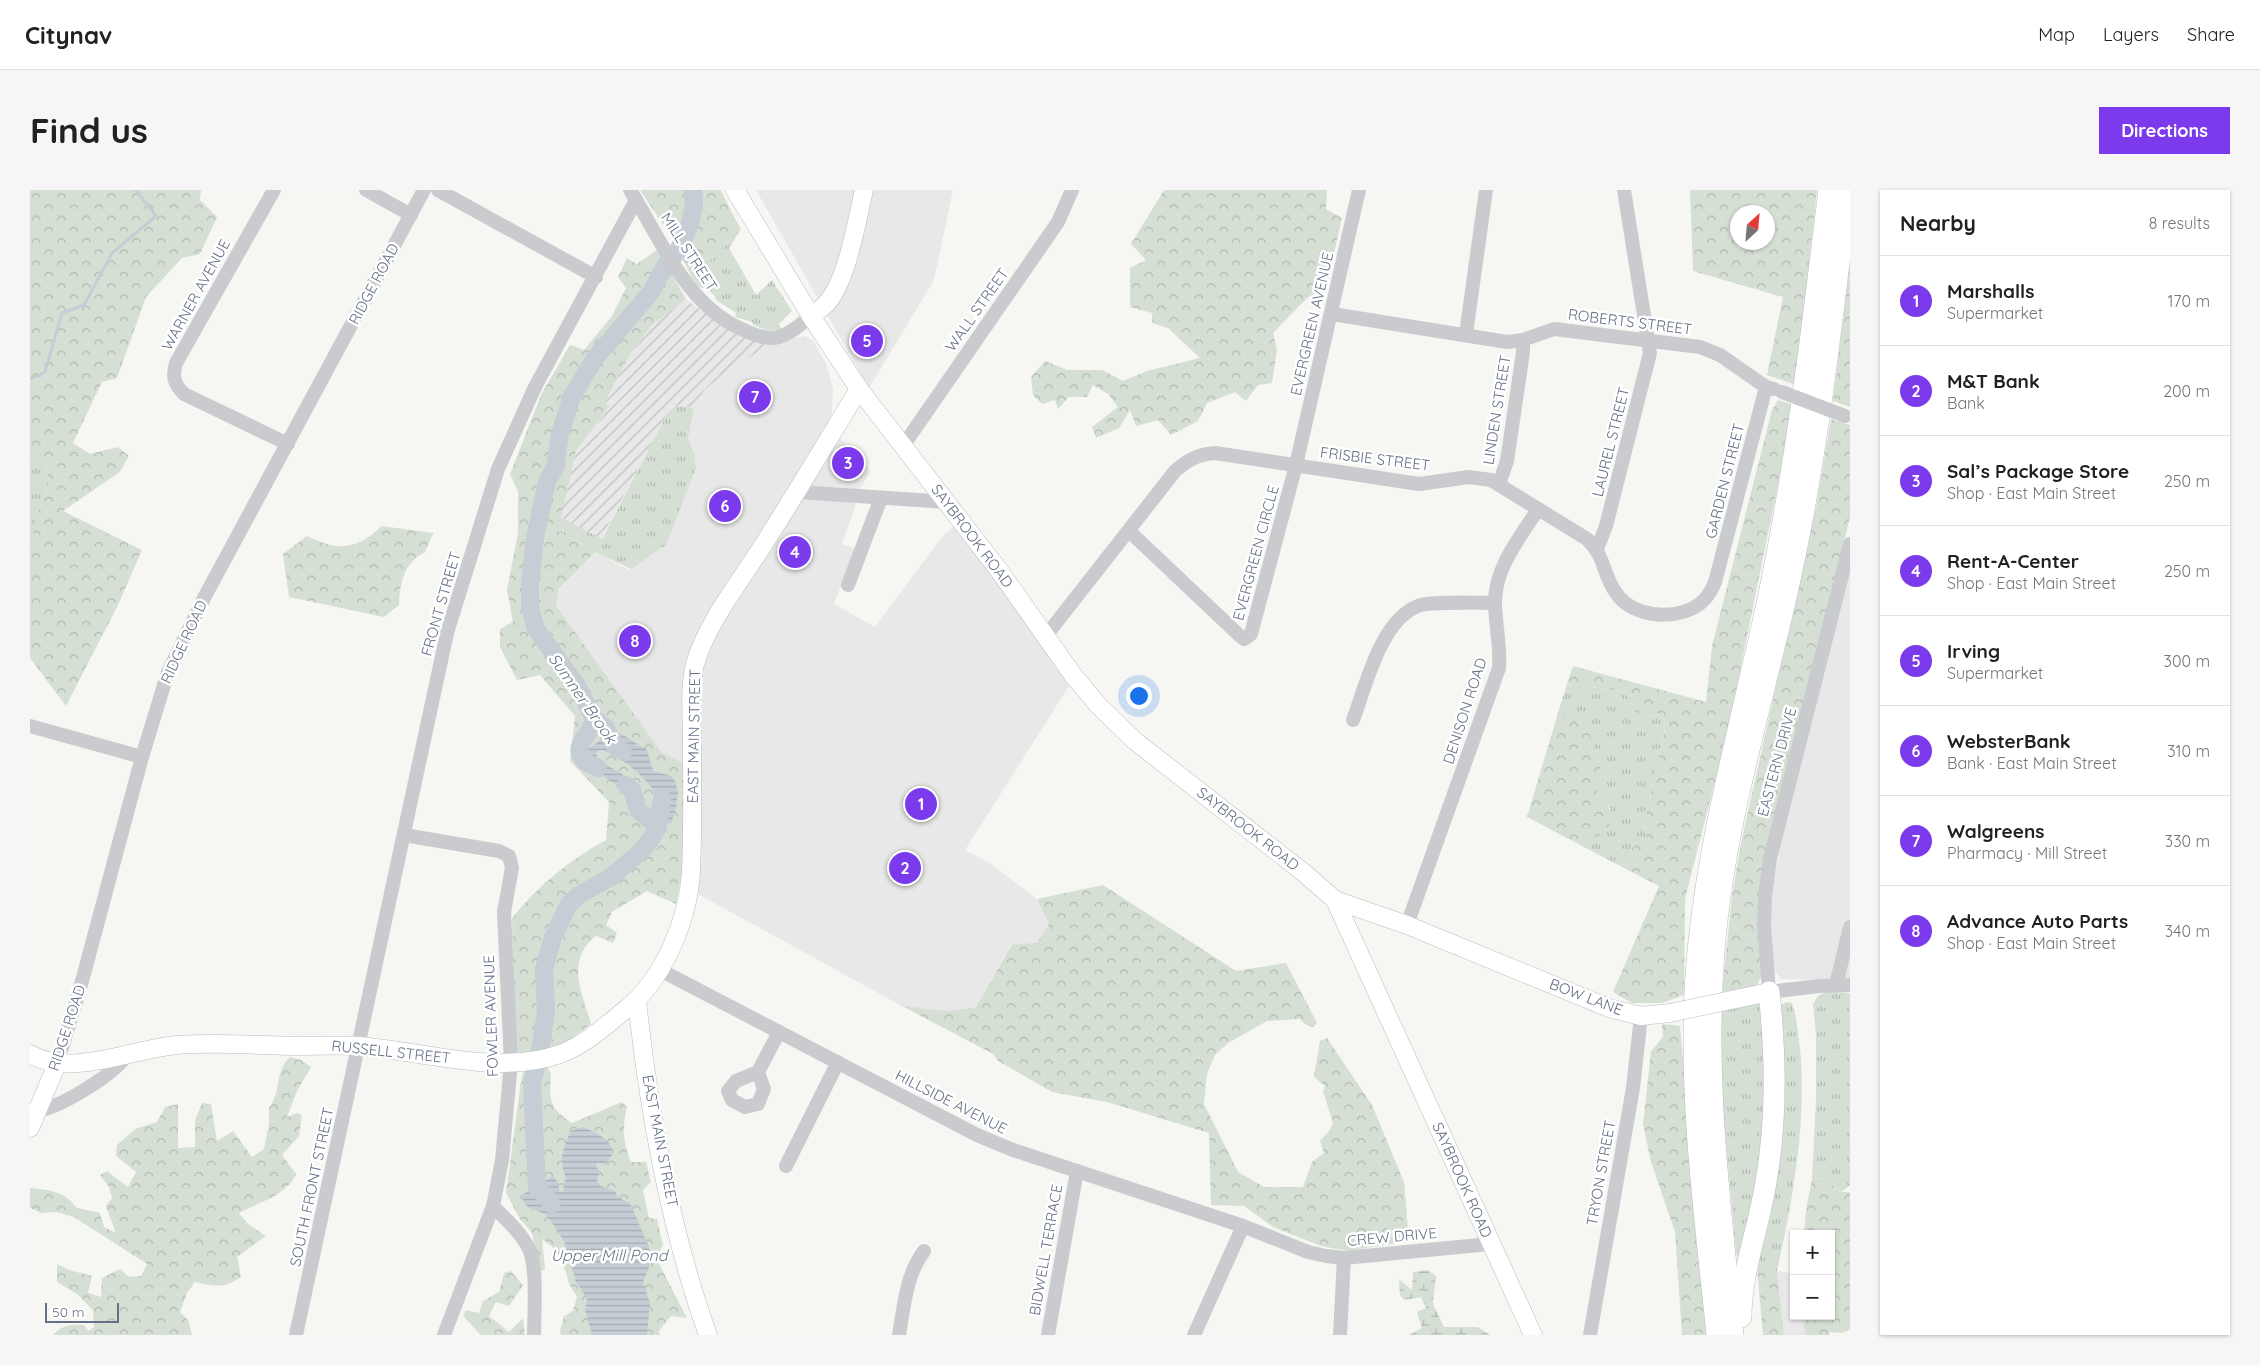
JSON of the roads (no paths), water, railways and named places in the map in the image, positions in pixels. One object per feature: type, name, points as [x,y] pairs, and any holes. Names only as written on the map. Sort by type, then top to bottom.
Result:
[{"type":"highway","points":[[1717,1335],[1700,1164],[1695,1085],[1694,1012],[1700,935],[1717,823],[1767,603],[1788,491],[1806,373],[1829,190]]},
{"type":"highway","points":[[1733,1335],[1716,1161],[1711,1087],[1711,1012],[1716,937],[1733,826],[1790,578],[1806,496],[1825,375],[1848,190]]},
{"type":"highway","points":[[1742,1335],[1742,1299],[1766,1182],[1773,1128],[1774,1054],[1769,992]]},
{"type":"main road","points":[[735,190],[811,316],[859,389]]},
{"type":"main road","points":[[811,316],[826,304],[832,296],[843,271],[864,190]]},
{"type":"main road","name":"SAYBROOK ROAD","points":[[859,389],[998,569],[1045,636],[1098,705],[1135,741],[1303,872],[1335,900],[1533,1335]]},
{"type":"main road","name":"EAST MAIN STREET","points":[[708,1335],[697,1304],[669,1197],[642,1046],[637,1000],[660,970],[682,914],[690,878],[693,830],[692,719],[695,664],[720,614],[798,492],[859,389]]},
{"type":"main road","name":"BOW LANE","points":[[1335,900],[1407,925],[1609,1008],[1641,1016],[1670,1013],[1769,992]]},
{"type":"main road","name":"RUSSELL STREET","points":[[30,1054],[57,1064],[92,1061],[179,1045],[359,1046],[467,1060],[519,1062],[560,1054],[585,1041],[637,1000]]},
{"type":"main road","name":"RIDGE ROAD","points":[[30,1128],[57,1064]]},
{"type":"street","name":"WARNER AVENUE","points":[[274,190],[176,363],[174,378],[177,386],[184,394],[288,444]]},
{"type":"street","points":[[366,190],[411,215]]},
{"type":"street","name":"RIDGE ROAD","points":[[57,1064],[78,994],[142,756],[168,672],[204,598],[424,190]]},
{"type":"street","points":[[438,190],[596,277]]},
{"type":"street","name":"WALL STREET","points":[[903,446],[1058,222],[1072,190]]},
{"type":"street","name":"EVERGREEN AVENUE","points":[[1296,465],[1359,190]]},
{"type":"street","points":[[1466,334],[1486,190]]},
{"type":"street","name":"LAUREL STREET","points":[[1598,549],[1606,526],[1650,353],[1624,190]]},
{"type":"street","name":"FRONT STREET","points":[[359,1046],[447,633],[498,469],[535,387],[596,277],[633,195]]},
{"type":"street","name":"MILL STREET","points":[[633,195],[686,281],[699,300],[714,314],[741,329],[766,338],[786,335],[811,316]]},
{"type":"street","name":"ROBERTS STREET","points":[[1332,314],[1507,342],[1523,340],[1554,329],[1700,347],[1711,350],[1766,387],[1847,417]]},
{"type":"street","name":"LINDEN STREET","points":[[1499,484],[1507,461],[1523,352],[1523,340]]},
{"type":"street","name":"GARDEN STREET","points":[[1598,549],[1614,590],[1636,609],[1648,614],[1663,616],[1692,610],[1704,602],[1711,593],[1715,582],[1766,387]]},
{"type":"street","name":"FRISBIE STREET","points":[[1045,636],[1175,471],[1192,458],[1202,454],[1215,453],[1419,484],[1470,477],[1491,480],[1587,539],[1598,549]]},
{"type":"street","name":"EVERGREEN CIRCLE","points":[[1129,531],[1244,639],[1250,634],[1254,625],[1296,465]]},
{"type":"street","points":[[798,492],[946,502]]},
{"type":"street","points":[[848,585],[881,498]]},
{"type":"street","name":"DENISON ROAD","points":[[1407,925],[1499,668],[1495,603],[1497,584],[1506,561],[1538,509]]},
{"type":"street","name":"EASTERN DRIVE","points":[[1769,992],[1764,925],[1765,896],[1770,859],[1850,544]]},
{"type":"street","points":[[1353,720],[1385,635],[1399,617],[1419,605],[1495,603]]},
{"type":"street","points":[[30,726],[142,756]]},
{"type":"street","name":"FOWLER AVENUE","points":[[404,836],[499,851],[511,859],[512,868],[507,888],[504,932],[519,1062],[493,1206],[444,1335]]},
{"type":"street","points":[[1836,985],[1850,927]]},
{"type":"street","name":"HILLSIDE AVENUE","points":[[660,970],[977,1135],[1013,1150],[1243,1226]]},
{"type":"street","name":"BOW LANE","points":[[1769,992],[1850,985]]},
{"type":"street","name":"TRYON STREET","points":[[1590,1335],[1633,1088],[1641,1016]]},
{"type":"street","points":[[758,1072],[779,1032]]},
{"type":"street","name":"SOUTH FRONT STREET","points":[[296,1335],[359,1046]]},
{"type":"street","points":[[37,1112],[55,1107],[117,1068],[128,1053]]},
{"type":"street","points":[[786,1166],[838,1062]]},
{"type":"street","name":"BIDWELL TERRACE","points":[[1048,1335],[1076,1171]]},
{"type":"street","points":[[493,1206],[529,1248],[534,1273],[534,1335]]},
{"type":"street","points":[[1194,1335],[1243,1226]]},
{"type":"street","name":"CREW DRIVE","points":[[1243,1226],[1308,1252],[1344,1258],[1490,1244]]},
{"type":"street","points":[[899,1335],[910,1277],[916,1262],[924,1251]]},
{"type":"street","points":[[1340,1335],[1344,1258]]},
{"type":"water","points":[[615,730],[647,750],[653,771],[672,777],[677,787],[677,800],[671,823],[662,822],[655,815],[655,795],[651,787],[621,759],[605,751],[599,750],[596,754],[604,763],[627,779],[639,801],[636,806],[632,806],[614,783],[589,768],[577,757]]},
{"type":"water","name":"Upper Mill Pond","points":[[583,1127],[602,1136],[612,1147],[614,1152],[606,1164],[597,1163],[596,1167],[600,1172],[597,1180],[600,1186],[615,1191],[617,1197],[630,1203],[649,1247],[650,1265],[643,1282],[650,1303],[647,1335],[592,1335],[585,1310],[587,1298],[576,1282],[564,1241],[547,1215],[528,1207],[520,1196],[553,1176],[558,1183],[559,1192],[564,1191],[563,1185],[566,1178],[562,1160],[564,1149],[571,1131]]},
{"type":"waterway","points":[[30,379],[45,372],[62,313],[84,305],[112,253],[156,216],[136,190]]},
{"type":"waterway","name":"Sumner Brook","points":[[623,752],[615,746],[605,727],[594,718],[577,686],[536,629],[530,607],[530,583],[535,538],[547,481],[555,468],[560,434],[572,396],[596,357],[651,292],[665,266],[678,251],[690,224],[694,203],[693,190]]},
{"type":"waterway","points":[[594,718],[593,724],[581,744],[580,755],[585,761],[598,768]]},
{"type":"waterway","points":[[626,785],[632,790],[638,810],[658,827]]},
{"type":"waterway","name":"Sumner Brook","points":[[552,1204],[537,1187],[532,1084],[541,1046],[546,1011],[544,969],[553,937],[569,904],[579,895],[611,877],[640,852],[658,827],[662,798]]},
{"type":"place","name":"Irving","points":[[867,341]]},
{"type":"place","name":"Walgreens","points":[[755,397]]},
{"type":"place","name":"Sal’s Package Store","points":[[848,463]]},
{"type":"place","name":"WebsterBank","points":[[725,506]]},
{"type":"place","name":"Rent-A-Center","points":[[795,552]]},
{"type":"place","name":"Advance Auto Parts","points":[[635,641]]},
{"type":"place","name":"Marshalls","points":[[921,804]]},
{"type":"place","name":"M&T Bank","points":[[905,868]]}]
